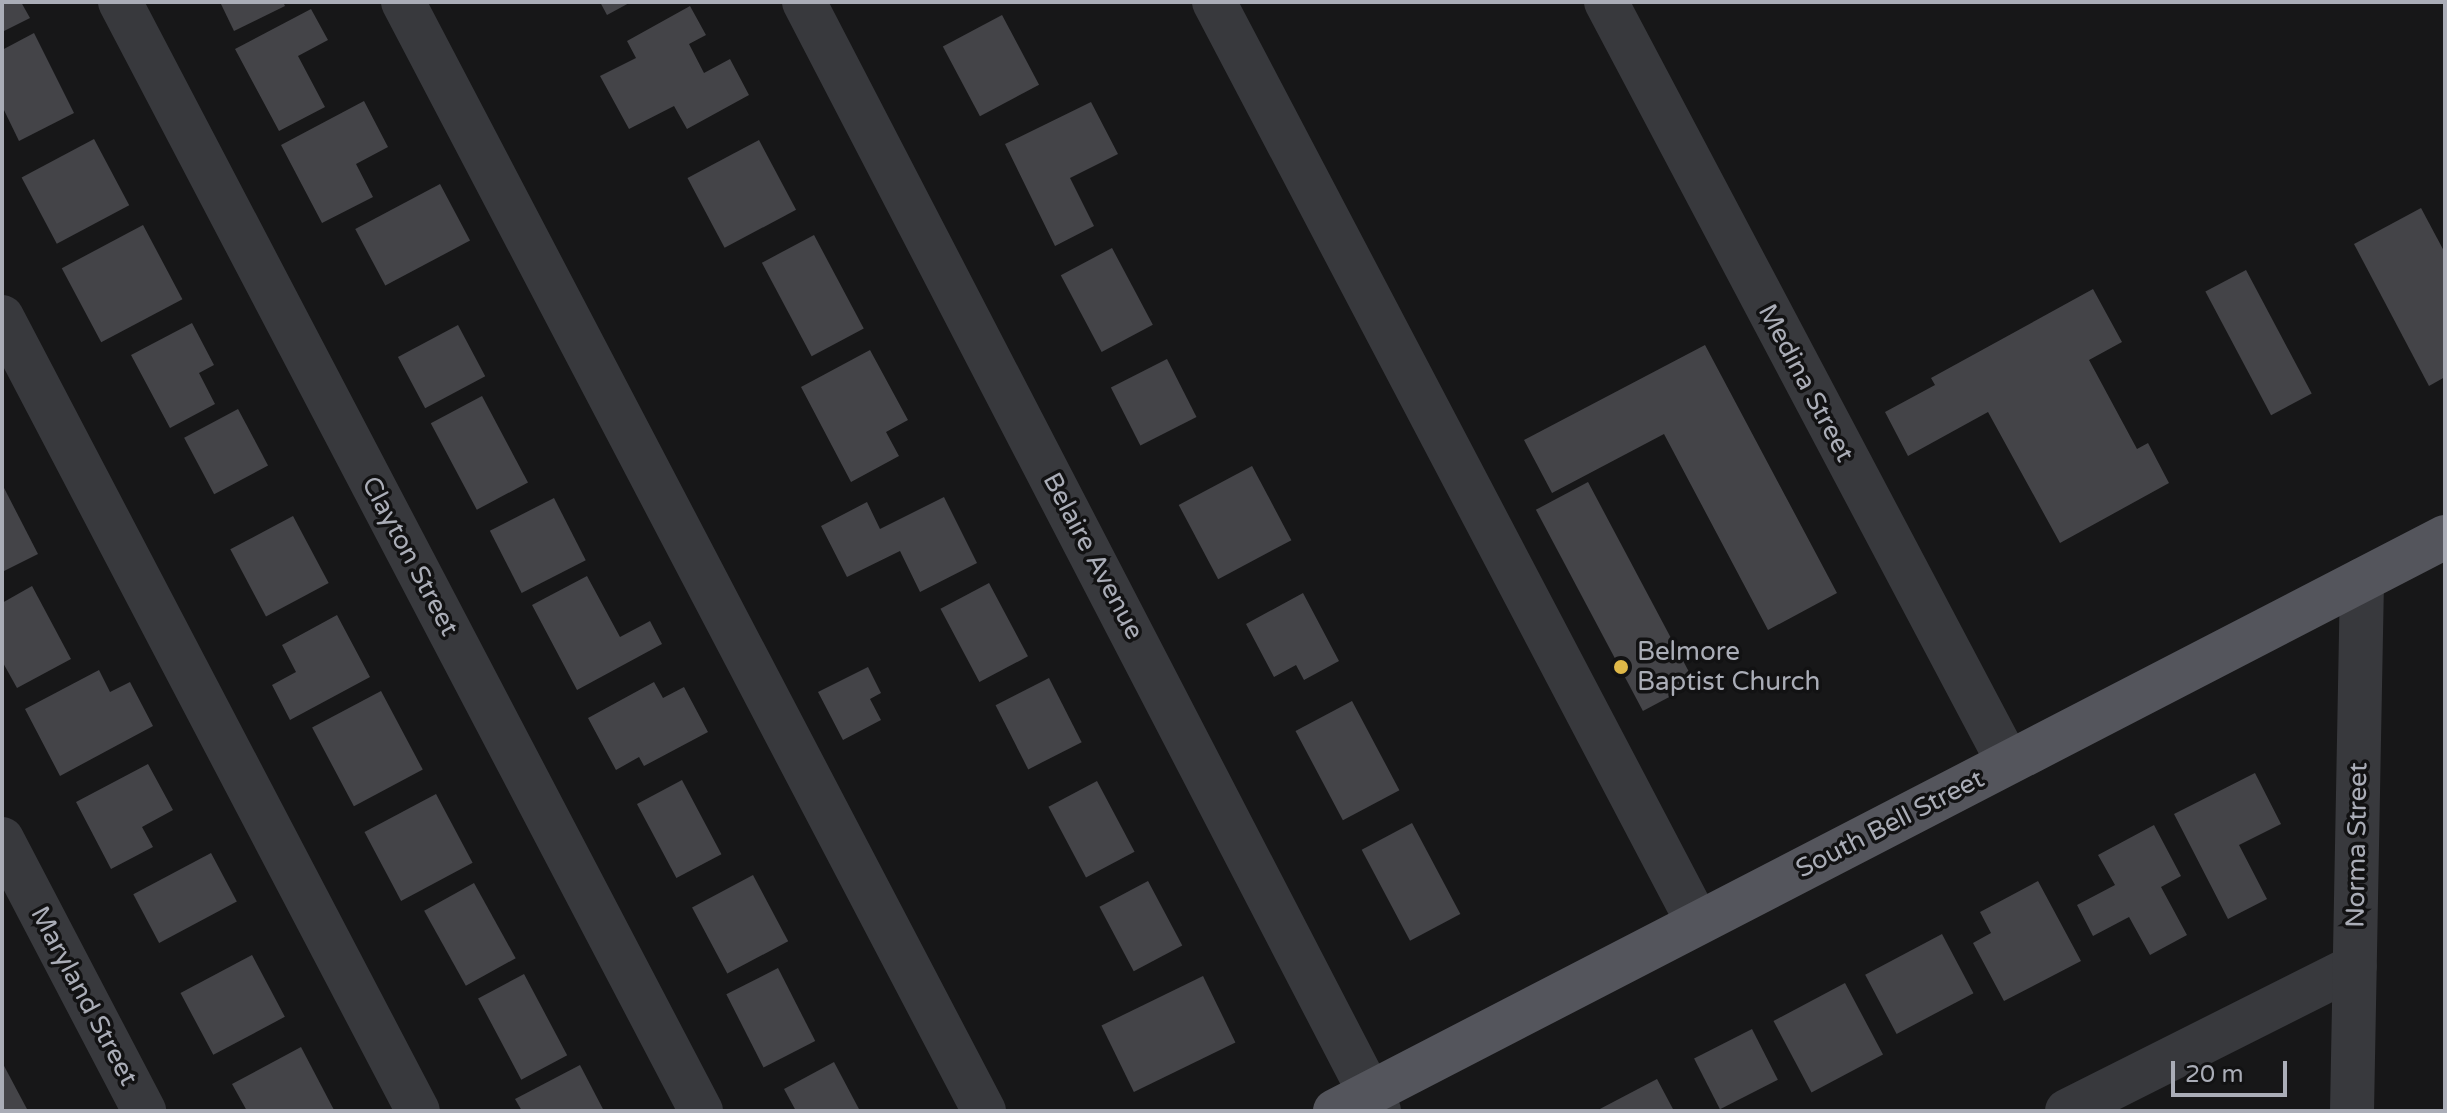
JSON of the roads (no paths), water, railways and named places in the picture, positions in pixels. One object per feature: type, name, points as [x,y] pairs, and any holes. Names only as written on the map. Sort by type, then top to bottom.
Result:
[{"type":"main road","name":"South Bell Street","points":[[1362,1105],[1698,923],[2445,537]]},
{"type":"street","name":"Clayton Street","points":[[120,2],[701,1111]]},
{"type":"street","points":[[403,2],[984,1111]]},
{"type":"street","name":"Belaire Avenue","points":[[804,2],[1362,1105]]},
{"type":"street","points":[[1214,2],[1698,923]]},
{"type":"street","name":"Medina Street","points":[[1606,2],[2008,762]]},
{"type":"street","points":[[2,317],[418,1111]]},
{"type":"street","name":"Norma Street","points":[[2352,1111],[2362,580]]},
{"type":"street","name":"Maryland Street","points":[[2,839],[144,1111]]},
{"type":"street","points":[[2067,1111],[2355,966]]},
{"type":"place","name":"Belmore Baptist Church","points":[[1621,667]]}]
